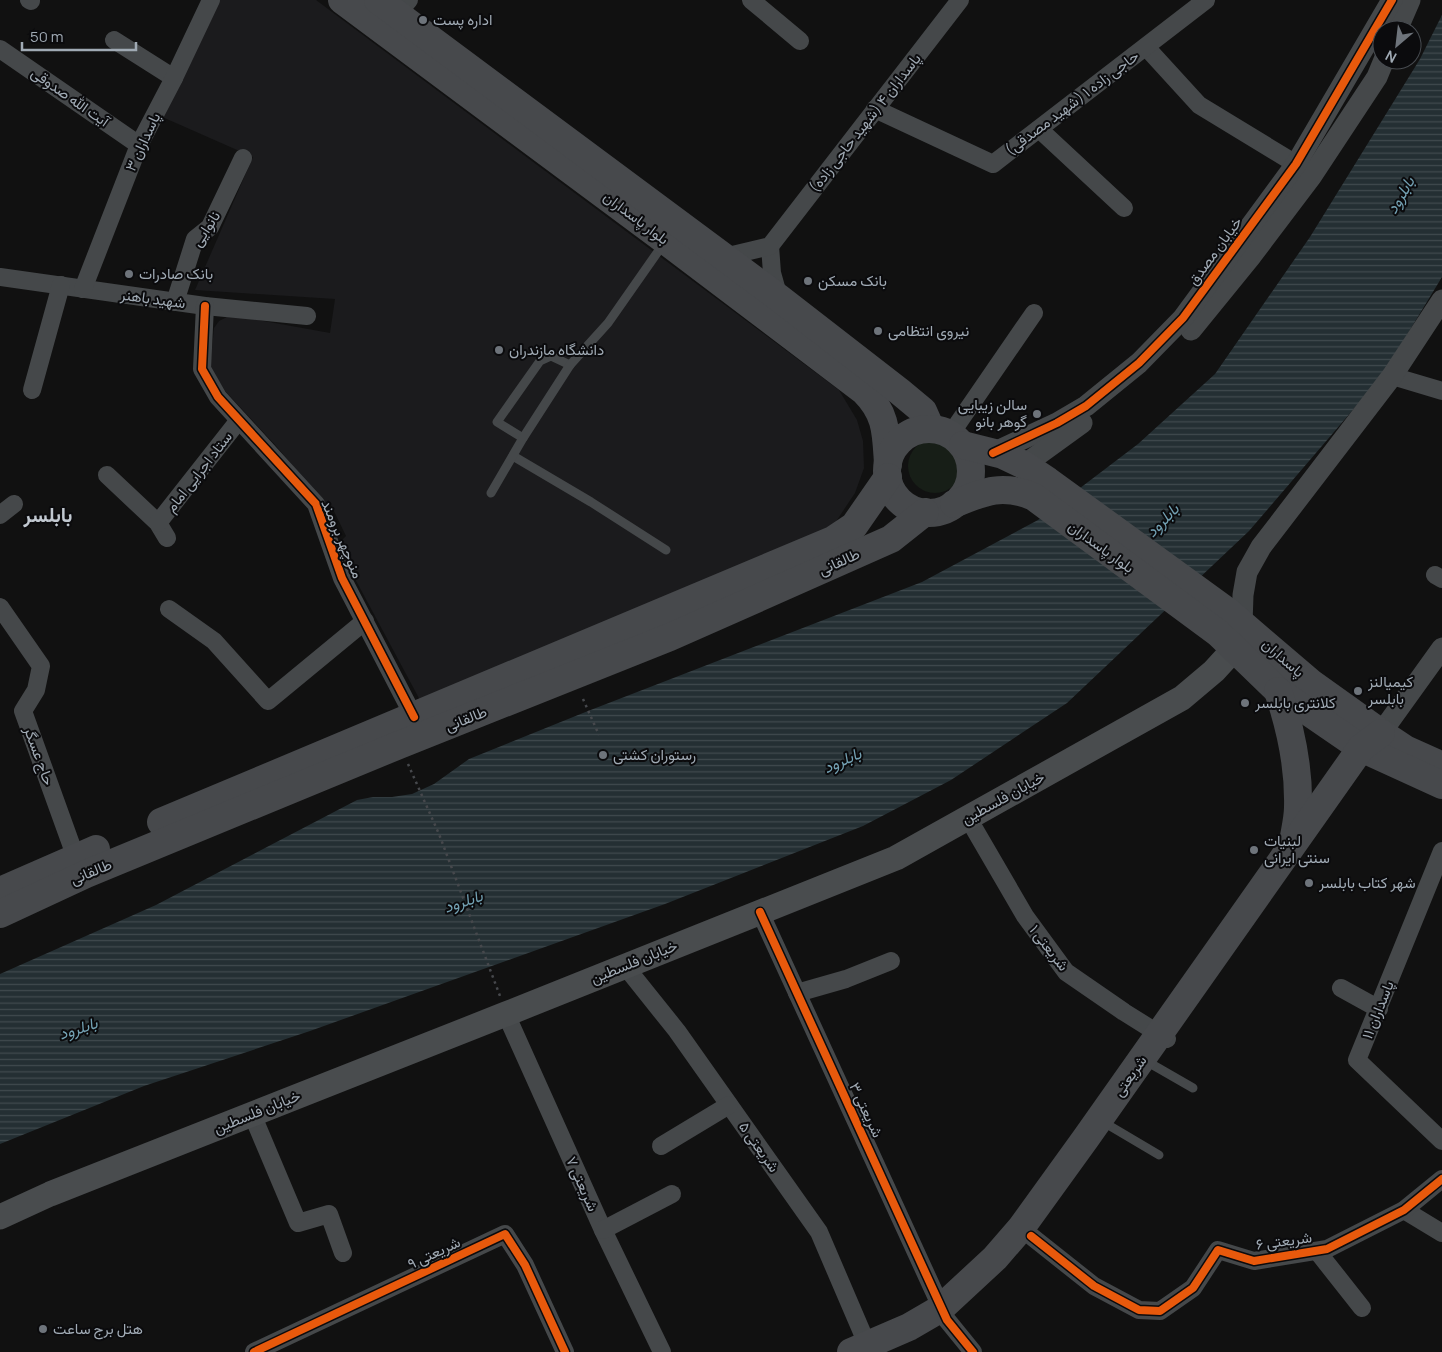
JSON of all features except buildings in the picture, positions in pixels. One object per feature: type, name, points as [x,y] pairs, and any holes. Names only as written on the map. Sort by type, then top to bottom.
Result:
[{"type":"main road","name":"بلوار پاسداران","points":[[342,0],[855,383],[879,408],[884,422],[888,470]]},
{"type":"main road","name":"بلوار پاسداران","points":[[395,5],[916,404],[948,436],[1003,455],[1024,465],[1041,489],[1230,629]]},
{"type":"main road","points":[[917,431],[948,436],[970,462],[970,479],[966,491],[954,504],[938,511],[924,512],[912,508],[901,501],[893,490],[888,470],[893,451],[901,440],[917,431]]},
{"type":"main road","name":"طالقانی","points":[[0,891],[834,540],[854,526],[864,513],[888,470]]},
{"type":"main road","name":"بلوار پاسداران","points":[[954,504],[996,490],[1022,492],[1041,489]]},
{"type":"main road","name":"طالقانی","points":[[0,914],[86,874],[399,745],[670,637],[891,539],[924,512]]},
{"type":"main road","points":[[864,513],[876,515],[886,521],[892,531],[891,539]]},
{"type":"main road","name":"پاسداران","points":[[1230,629],[1278,691],[1442,785]]},
{"type":"main road","name":"پاسداران","points":[[1230,629],[1311,683],[1372,746],[1405,749],[1442,766]]},
{"type":"main road","name":"خیابان فلسطین","points":[[0,1217],[50,1194],[896,858],[1182,698],[1214,671],[1230,629]]},
{"type":"main road","points":[[1278,691],[1290,726],[1295,752],[1298,807],[1292,847]]},
{"type":"main road","name":"شریعتی","points":[[868,1349],[914,1339],[1006,1267],[1032,1236],[1153,1064],[1165,1038],[1292,847],[1372,746]]},
{"type":"main road","name":"شریعتی","points":[[945,1314],[1021,1228],[1165,1038],[1372,746]]},
{"type":"street","name":"پاسداران ۳","points":[[83,289],[139,145],[174,78],[211,0]]},
{"type":"street","points":[[751,0],[800,40]]},
{"type":"street","name":"پاسداران ۴ (شهید حاجی زاده)","points":[[770,246],[960,0]]},
{"type":"street","name":"حاجی زاده ۱ (شهید مصدقی)","points":[[875,109],[993,164],[1206,0]]},
{"type":"street","name":"خیابان مصدق","points":[[1024,465],[1146,375],[1194,326],[1252,255],[1304,170],[1392,0]]},
{"type":"street","points":[[1401,20],[1410,0]]},
{"type":"street","points":[[114,40],[174,78]]},
{"type":"street","points":[[1146,47],[1199,105],[1304,170]]},
{"type":"street","name":"آیت الله صدوقی","points":[[0,49],[139,145]]},
{"type":"street","name":"خیابان مصدق","points":[[993,453],[1057,423],[1086,406],[1139,363],[1183,318],[1304,170],[1377,77],[1380,70]]},
{"type":"street","points":[[1038,129],[1124,208]]},
{"type":"street","name":"نانوایی","points":[[175,302],[195,240],[210,227],[243,158]]},
{"type":"street","points":[[724,257],[770,246],[772,273],[779,298]]},
{"type":"street","name":"شهید باهنر","points":[[0,277],[205,306],[306,316]]},
{"type":"street","points":[[32,390],[61,285]]},
{"type":"street","points":[[1230,629],[1243,595],[1247,572],[1260,547],[1392,376],[1442,300]]},
{"type":"street","name":"منوچهر برومند","points":[[205,306],[202,369],[218,397],[316,504],[342,578],[414,718]]},
{"type":"street","points":[[948,436],[1034,313]]},
{"type":"street","points":[[1392,376],[1442,390]]},
{"type":"street","name":"ستاد اجرایی امام","points":[[107,474],[162,531],[239,420]]},
{"type":"street","points":[[0,515],[14,504]]},
{"type":"street","name":"حاج عسگر","points":[[0,607],[41,666],[36,690],[23,711],[76,858]]},
{"type":"street","points":[[168,609],[214,640],[268,701],[365,621]]},
{"type":"street","points":[[1372,746],[1442,648]]},
{"type":"street","name":"شریعتی ۱","points":[[968,818],[1025,916],[1066,972],[1165,1038]]},
{"type":"street","name":"پاسداران ۱۱","points":[[1440,859],[1357,1060],[1442,1141]]},
{"type":"street","name":"شریعتی ۳","points":[[760,912],[945,1314],[973,1352]]},
{"type":"street","points":[[797,993],[846,979],[891,961]]},
{"type":"street","name":"شریعتی ۵","points":[[625,966],[677,1031],[819,1232],[868,1349]]},
{"type":"street","points":[[1341,988],[1379,1009]]},
{"type":"street","name":"شریعتی ۷","points":[[506,1014],[603,1230],[662,1352]]},
{"type":"street","points":[[661,1146],[729,1105]]},
{"type":"street","points":[[252,1114],[298,1223],[329,1214],[343,1253]]},
{"type":"street","points":[[1442,1179],[1404,1210],[1442,1233]]},
{"type":"street","points":[[603,1230],[672,1194]]},
{"type":"street","name":"شریعتی ۶","points":[[1032,1236],[1094,1286],[1139,1310],[1160,1311],[1193,1288],[1218,1250],[1254,1261],[1317,1251],[1326,1249],[1404,1210]]},
{"type":"street","name":"شریعتی ۹","points":[[254,1352],[505,1234],[525,1265],[565,1352]]},
{"type":"street","points":[[1317,1251],[1362,1308]]},
{"type":"lane","points":[[491,493],[523,438],[570,365],[608,323],[666,241]]},
{"type":"lane","points":[[523,438],[497,422],[540,361],[551,356],[570,365]]},
{"type":"lane","points":[[513,456],[591,502],[666,550]]},
{"type":"lane","points":[[1153,1064],[1193,1088]]},
{"type":"lane","points":[[1110,1126],[1159,1155]]},
{"type":"path","points":[[583,699],[599,735]]},
{"type":"path","points":[[411,770],[439,834],[495,984]]},
{"type":"shaded area","name":"دانشگاه مازندران","points":[[218,0],[316,0],[839,390],[857,420],[863,441],[864,468],[855,493],[831,529],[421,702],[353,575],[340,542],[346,536],[331,505],[327,507],[277,447],[226,392],[210,368],[214,328],[219,321],[227,317],[247,318],[330,333],[335,299],[195,290],[253,157],[160,116]]},
{"type":"shaded area","points":[[935,439],[945,441],[954,447],[960,456],[962,466],[960,476],[954,485],[945,491],[935,493],[925,491],[916,485],[910,476],[908,466],[910,456],[916,447],[925,441]]},
{"type":"water","name":"بابلرود","points":[[1442,15],[1442,277],[1382,376],[1249,531],[1067,703],[951,780],[863,826],[665,904],[310,1031],[144,1086],[0,1144],[0,974],[156,905],[357,800],[412,794],[434,784],[469,759],[922,582],[1038,520],[1138,444],[1215,374],[1310,237],[1413,70],[1422,70],[1422,55]]},
{"type":"cycle path","points":[[993,453],[1057,423],[1086,406],[1139,363],[1183,318],[1296,164],[1392,0]]},
{"type":"cycle path","points":[[205,306],[202,369],[218,397],[316,504],[342,578],[414,717]]},
{"type":"cycle path","points":[[760,912],[947,1320],[973,1352]]},
{"type":"cycle path","points":[[1031,1236],[1094,1286],[1139,1310],[1160,1311],[1193,1288],[1218,1250],[1254,1261],[1327,1249],[1404,1210],[1442,1179]]},
{"type":"cycle path","points":[[254,1352],[505,1234],[525,1265],[565,1352]]},
{"type":"place","name":"اداره پست","points":[[423,20]]},
{"type":"place","name":"بانک صادرات","points":[[129,274]]},
{"type":"place","name":"بانک مسکن","points":[[808,281]]},
{"type":"place","name":"نیروی انتظامی","points":[[878,331]]},
{"type":"place","name":"دانشگاه مازندران","points":[[499,350]]},
{"type":"place","name":"سالن زیبایی گوهر بانو","points":[[1037,414]]},
{"type":"place","name":"کیمیالنز بابلسر","points":[[1358,691]]},
{"type":"place","name":"کلانتری بابلسر","points":[[1245,703]]},
{"type":"place","name":"رستوران کشتی","points":[[603,755]]},
{"type":"place","name":"لبنیات سنتی ایرانی","points":[[1254,850]]},
{"type":"place","name":"شهر کتاب بابلسر","points":[[1309,883]]},
{"type":"place","name":"هتل برج ساعت","points":[[43,1329]]},
{"type":"district","name":"بابلسر","points":[[48,515]]}]
